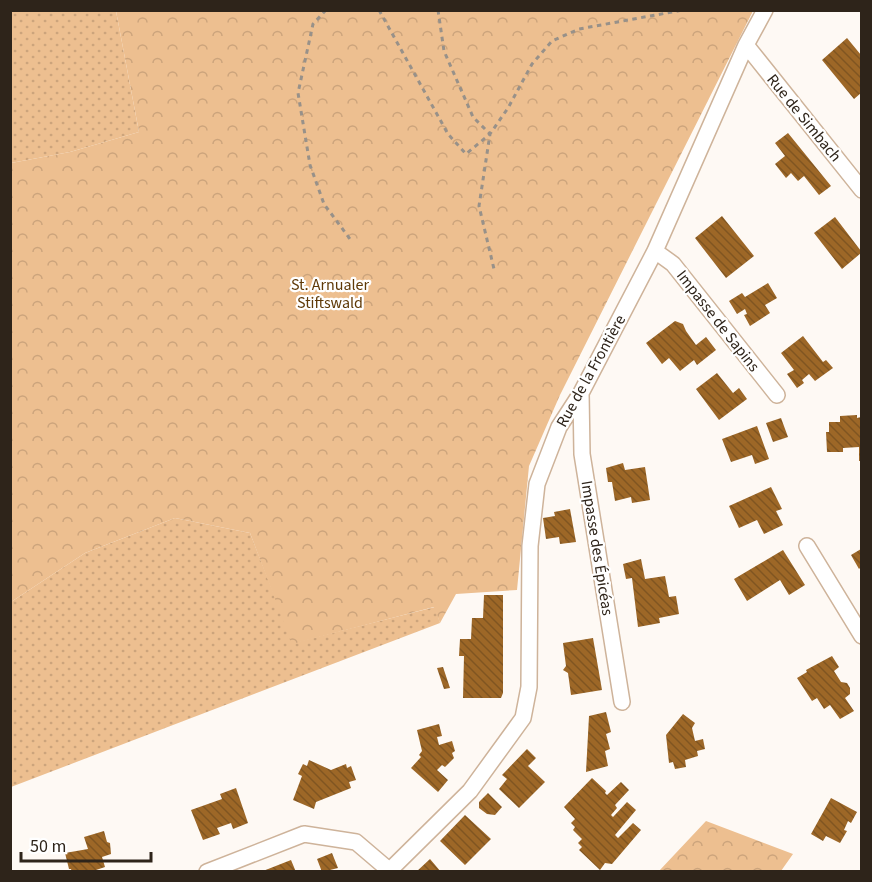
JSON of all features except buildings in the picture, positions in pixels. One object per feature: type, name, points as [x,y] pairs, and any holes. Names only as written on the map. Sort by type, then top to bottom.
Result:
[{"type":"street","name":"Rue de la Frontière","points":[[389,871],[470,791],[523,718],[529,687],[530,546],[537,484],[559,427],[581,393],[656,251],[746,45],[765,10]]},
{"type":"street","name":"Rue de Simbach","points":[[746,45],[861,190]]},
{"type":"street","name":"Impasse de Sapins","points":[[656,251],[673,264],[777,395]]},
{"type":"street","name":"Impasse des Épicéas","points":[[581,393],[582,454],[622,702]]},
{"type":"street","points":[[807,546],[861,636]]},
{"type":"street","points":[[207,872],[304,834],[356,842],[389,871]]},
{"type":"path","points":[[326,10],[313,24],[297,93],[310,165],[324,204],[350,238]]},
{"type":"path","points":[[379,10],[448,134],[466,154],[490,134],[508,108],[532,64],[552,41],[579,29],[683,10]]},
{"type":"path","points":[[438,10],[444,51],[473,117],[490,134]]},
{"type":"path","points":[[490,134],[479,206],[494,269]]},
{"type":"green space","points":[[11,11],[116,11],[139,132],[70,152],[11,163]]},
{"type":"green space","name":"St. Arnualer Stiftswald","points":[[116,11],[753,11],[560,395],[529,466],[517,590],[456,594],[440,623],[434,607],[292,644],[250,533],[175,518],[85,553],[11,602],[11,163],[70,152],[139,132]]},
{"type":"green space","points":[[175,518],[250,533],[293,643],[435,607],[440,623],[11,787],[11,602],[85,553]]},
{"type":"green space","points":[[706,821],[793,854],[781,871],[659,871]]}]
